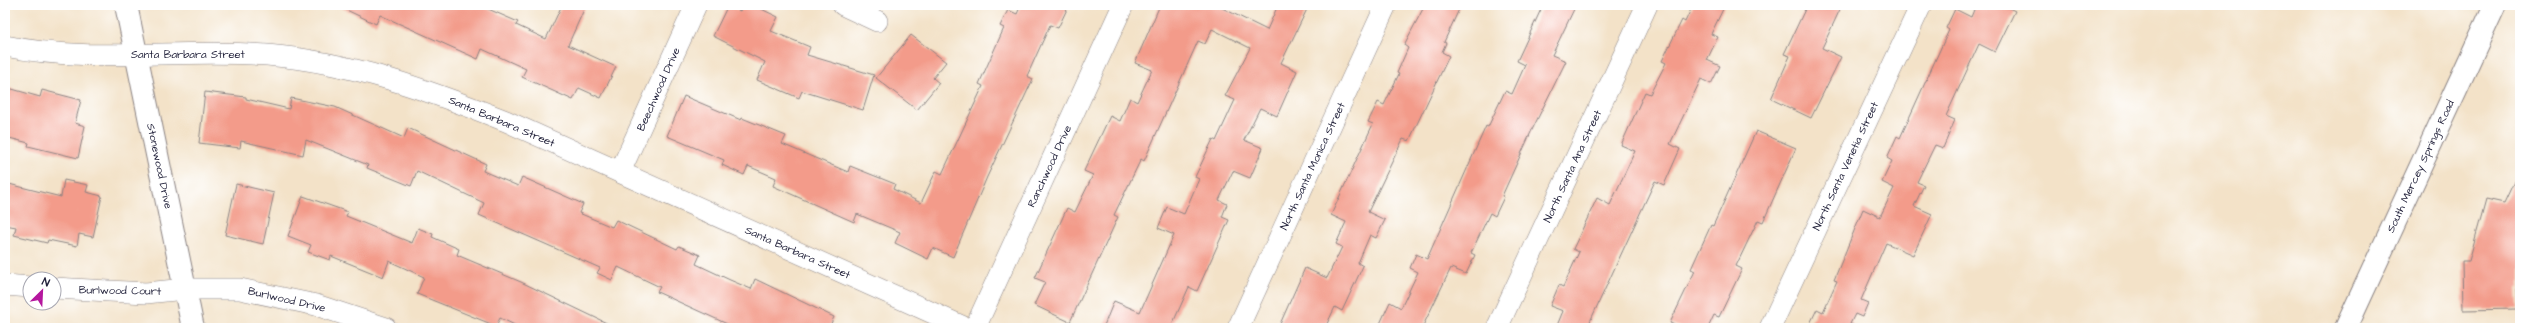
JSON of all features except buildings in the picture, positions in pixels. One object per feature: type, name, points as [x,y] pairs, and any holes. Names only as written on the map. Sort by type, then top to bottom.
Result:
[{"type":"main road","name":"Stonewood Drive","points":[[126,5],[193,328]]},
{"type":"main road","name":"South Mercey Springs Road","points":[[2346,328],[2495,5]]},
{"type":"street","name":"Beechwood Drive","points":[[620,172],[696,5]]},
{"type":"street","points":[[843,5],[877,21]]},
{"type":"street","name":"Ranchwood Drive","points":[[975,328],[1123,5]]},
{"type":"street","name":"North Santa Monica Street","points":[[1238,328],[1386,5]]},
{"type":"street","name":"North Santa Ana Street","points":[[1497,328],[1647,5]]},
{"type":"street","name":"North Santa Venetia Street","points":[[1770,328],[1921,5]]},
{"type":"street","name":"Santa Barbara Street","points":[[5,46],[80,56],[136,53],[158,56],[179,53],[266,55],[326,63],[378,74],[443,96],[506,121],[966,328]]},
{"type":"street","points":[[5,285],[22,286]]},
{"type":"street","name":"Burlwood Court","points":[[62,288],[146,292],[185,289]]},
{"type":"street","name":"Burlwood Drive","points":[[185,289],[240,289],[266,293],[362,318],[386,328]]}]
